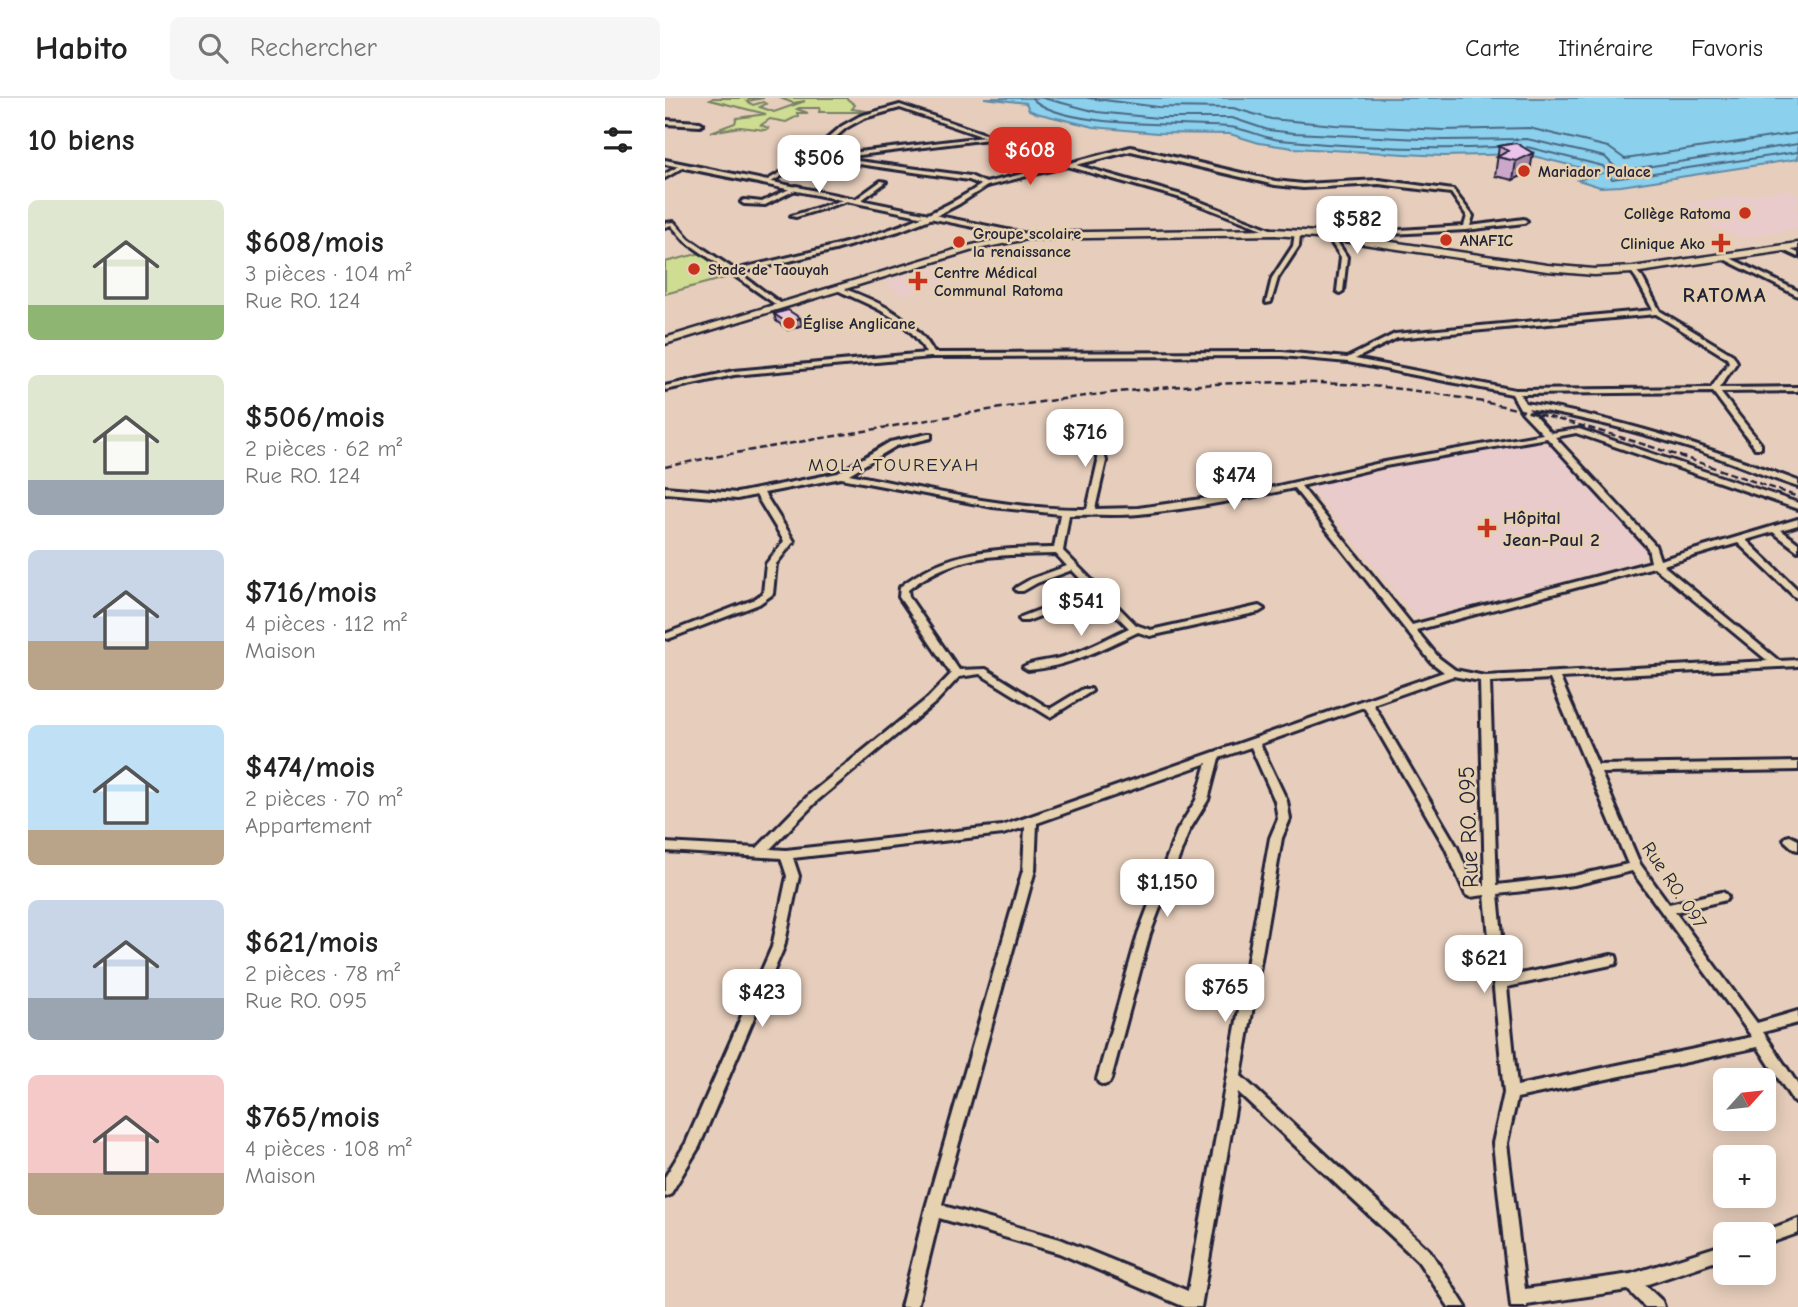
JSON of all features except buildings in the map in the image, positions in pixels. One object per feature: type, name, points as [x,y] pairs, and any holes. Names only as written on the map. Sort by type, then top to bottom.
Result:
[{"type":"main road","points":[[665,341],[971,248],[1027,236],[1275,232],[1330,236],[1547,268],[1633,270],[1798,246]]},
{"type":"street","points":[[769,181],[806,160],[843,127],[862,117],[901,106],[989,138],[1183,197],[1275,232]]},
{"type":"street","points":[[665,122],[700,124]]},
{"type":"street","points":[[806,160],[989,138]]},
{"type":"street","points":[[736,272],[839,246],[936,215],[985,185],[1131,149],[1275,183],[1303,186],[1379,182],[1443,188],[1453,192],[1470,216],[1466,228]]},
{"type":"street","points":[[820,158],[970,178],[985,185]]},
{"type":"street","points":[[665,162],[936,215],[1027,236]]},
{"type":"street","points":[[665,176],[683,166]]},
{"type":"street","points":[[793,216],[855,200],[883,182]]},
{"type":"street","points":[[744,202],[763,204],[798,187]]},
{"type":"street","points":[[665,219],[687,240],[781,306]]},
{"type":"street","points":[[1330,236],[1466,228],[1524,221]]},
{"type":"street","points":[[1268,302],[1275,278],[1296,246],[1297,234]]},
{"type":"street","points":[[1330,236],[1344,257],[1341,291]]},
{"type":"street","points":[[1785,249],[1798,255]]},
{"type":"street","points":[[1726,258],[1798,294]]},
{"type":"street","points":[[1633,270],[1657,312],[1730,357],[1733,362],[1714,390]]},
{"type":"street","points":[[839,289],[886,311],[917,330],[932,355]]},
{"type":"street","points":[[1347,360],[1381,341],[1406,335],[1657,312]]},
{"type":"street","points":[[665,388],[734,373],[932,355],[1282,354],[1347,360],[1515,392],[1798,388]]},
{"type":"street","points":[[1714,390],[1758,446]]},
{"type":"street","points":[[1515,392],[1546,434],[1651,547],[1655,564],[1777,664]]},
{"type":"street","points":[[1522,405],[1565,411],[1717,453],[1798,484]]},
{"type":"street","points":[[1090,513],[1102,461],[1093,425]]},
{"type":"street","points":[[841,475],[993,504],[1090,513],[1174,506],[1296,485],[1385,464],[1546,434],[1585,433],[1798,506]]},
{"type":"street","points":[[665,490],[714,496],[759,492],[841,475],[893,444],[928,436]]},
{"type":"street","points":[[1296,485],[1436,660],[1452,673],[1485,679],[1798,663]]},
{"type":"street","points":[[668,636],[756,602],[768,594],[771,564],[789,541],[759,492]]},
{"type":"street","points":[[1058,551],[1065,512]]},
{"type":"street","points":[[1413,628],[1655,564],[1798,522]]},
{"type":"street","points":[[1776,530],[1798,548]]},
{"type":"street","points":[[1740,540],[1798,595]]},
{"type":"street","points":[[956,674],[904,597],[903,589],[918,574],[952,559],[993,552],[1058,551],[1138,628],[1150,633],[1259,609]]},
{"type":"street","points":[[1020,589],[1034,580],[1073,567]]},
{"type":"street","points":[[1024,618],[1097,591]]},
{"type":"street","points":[[1028,667],[1043,667],[1096,649],[1138,628]]},
{"type":"street","points":[[760,852],[814,797],[932,700],[956,674],[982,671],[1050,714],[1087,691]]},
{"type":"street","points":[[665,846],[786,854],[1003,830],[1452,673]]},
{"type":"street","name":"Rue RO. 097","points":[[1554,676],[1635,866],[1758,1035],[1798,1097]]},
{"type":"street","name":"Rue RO. 095","points":[[1485,679],[1491,890],[1511,1093],[1500,1143],[1519,1303]]},
{"type":"street","points":[[1367,704],[1451,847],[1470,892],[1600,877],[1635,866]]},
{"type":"street","points":[[934,1207],[943,1213],[1060,1246],[1194,1305],[1276,838],[1285,819],[1281,801],[1254,743]]},
{"type":"street","points":[[1104,1079],[1144,934],[1183,831],[1202,800],[1214,758]]},
{"type":"street","points":[[1594,769],[1798,766]]},
{"type":"street","points":[[909,1307],[934,1207],[1029,870],[1031,822]]},
{"type":"street","points":[[665,1189],[692,1147],[778,947],[793,876],[786,854]]},
{"type":"street","points":[[1666,909],[1722,897]]},
{"type":"street","points":[[1500,984],[1611,960]]},
{"type":"street","points":[[1511,1093],[1758,1035],[1798,1017]]},
{"type":"street","points":[[1233,1078],[1424,1256],[1458,1307]]},
{"type":"street","points":[[1776,1234],[1798,1226]]},
{"type":"street","points":[[1519,1303],[1630,1282],[1713,1255]]},
{"type":"street","points":[[1630,1282],[1656,1307]]},
{"type":"shaded area","name":"Collège Ratoma","points":[[1789,190],[1798,194],[1798,228],[1742,238],[1704,223],[1681,204]]},
{"type":"shaded area","name":"Centre Médical Communal Ratoma","points":[[932,268],[952,280],[904,295],[884,282]]},
{"type":"shaded area","name":"Hôpital Jean-Paul 2","points":[[1534,441],[1553,446],[1648,548],[1641,560],[1428,617],[1414,614],[1311,488],[1315,484]]},
{"type":"green space","points":[[764,98],[747,101],[753,105],[763,102],[766,104],[760,107],[774,112],[805,101],[793,103],[780,98],[846,98],[855,105],[852,109],[874,112],[819,112],[820,108],[799,108],[797,109],[808,113],[797,113],[798,116],[786,122],[770,119],[761,125],[768,128],[765,130],[740,127],[711,132],[735,123],[737,118],[766,114],[710,100]]},
{"type":"green space","name":"Stade de Taouyah","points":[[701,253],[732,276],[665,294],[665,262]]},
{"type":"water","points":[[984,98],[1798,98],[1798,159],[1600,187],[1578,180],[1602,173],[1525,154],[1443,156],[1293,148],[1259,143],[1230,134],[1157,133],[1094,127],[1036,113],[1029,110],[1026,103]]},
{"type":"railway","points":[[665,467],[964,414],[1095,395],[1161,388],[1292,382],[1424,392],[1520,410],[1614,435],[1798,497]]},
{"type":"place","name":"Mariador Palace","points":[[1524,171]]},
{"type":"place","name":"Collège Ratoma","points":[[1745,213]]},
{"type":"place","name":"ANAFIC","points":[[1446,240]]},
{"type":"place","name":"Groupe scolaire la renaissance","points":[[959,242]]},
{"type":"place","name":"Clinique Ako","points":[[1721,243]]},
{"type":"place","name":"Stade de Taouyah","points":[[694,269]]},
{"type":"place","name":"Centre Médical Communal Ratoma","points":[[918,281]]},
{"type":"place","name":"Église Anglicane","points":[[789,323]]},
{"type":"place","name":"Hôpital Jean-Paul 2","points":[[1487,528]]},
{"type":"district","name":"RATOMA","points":[[1725,295]]},
{"type":"district","name":"MOLA TOUREYAH","points":[[894,464]]}]
